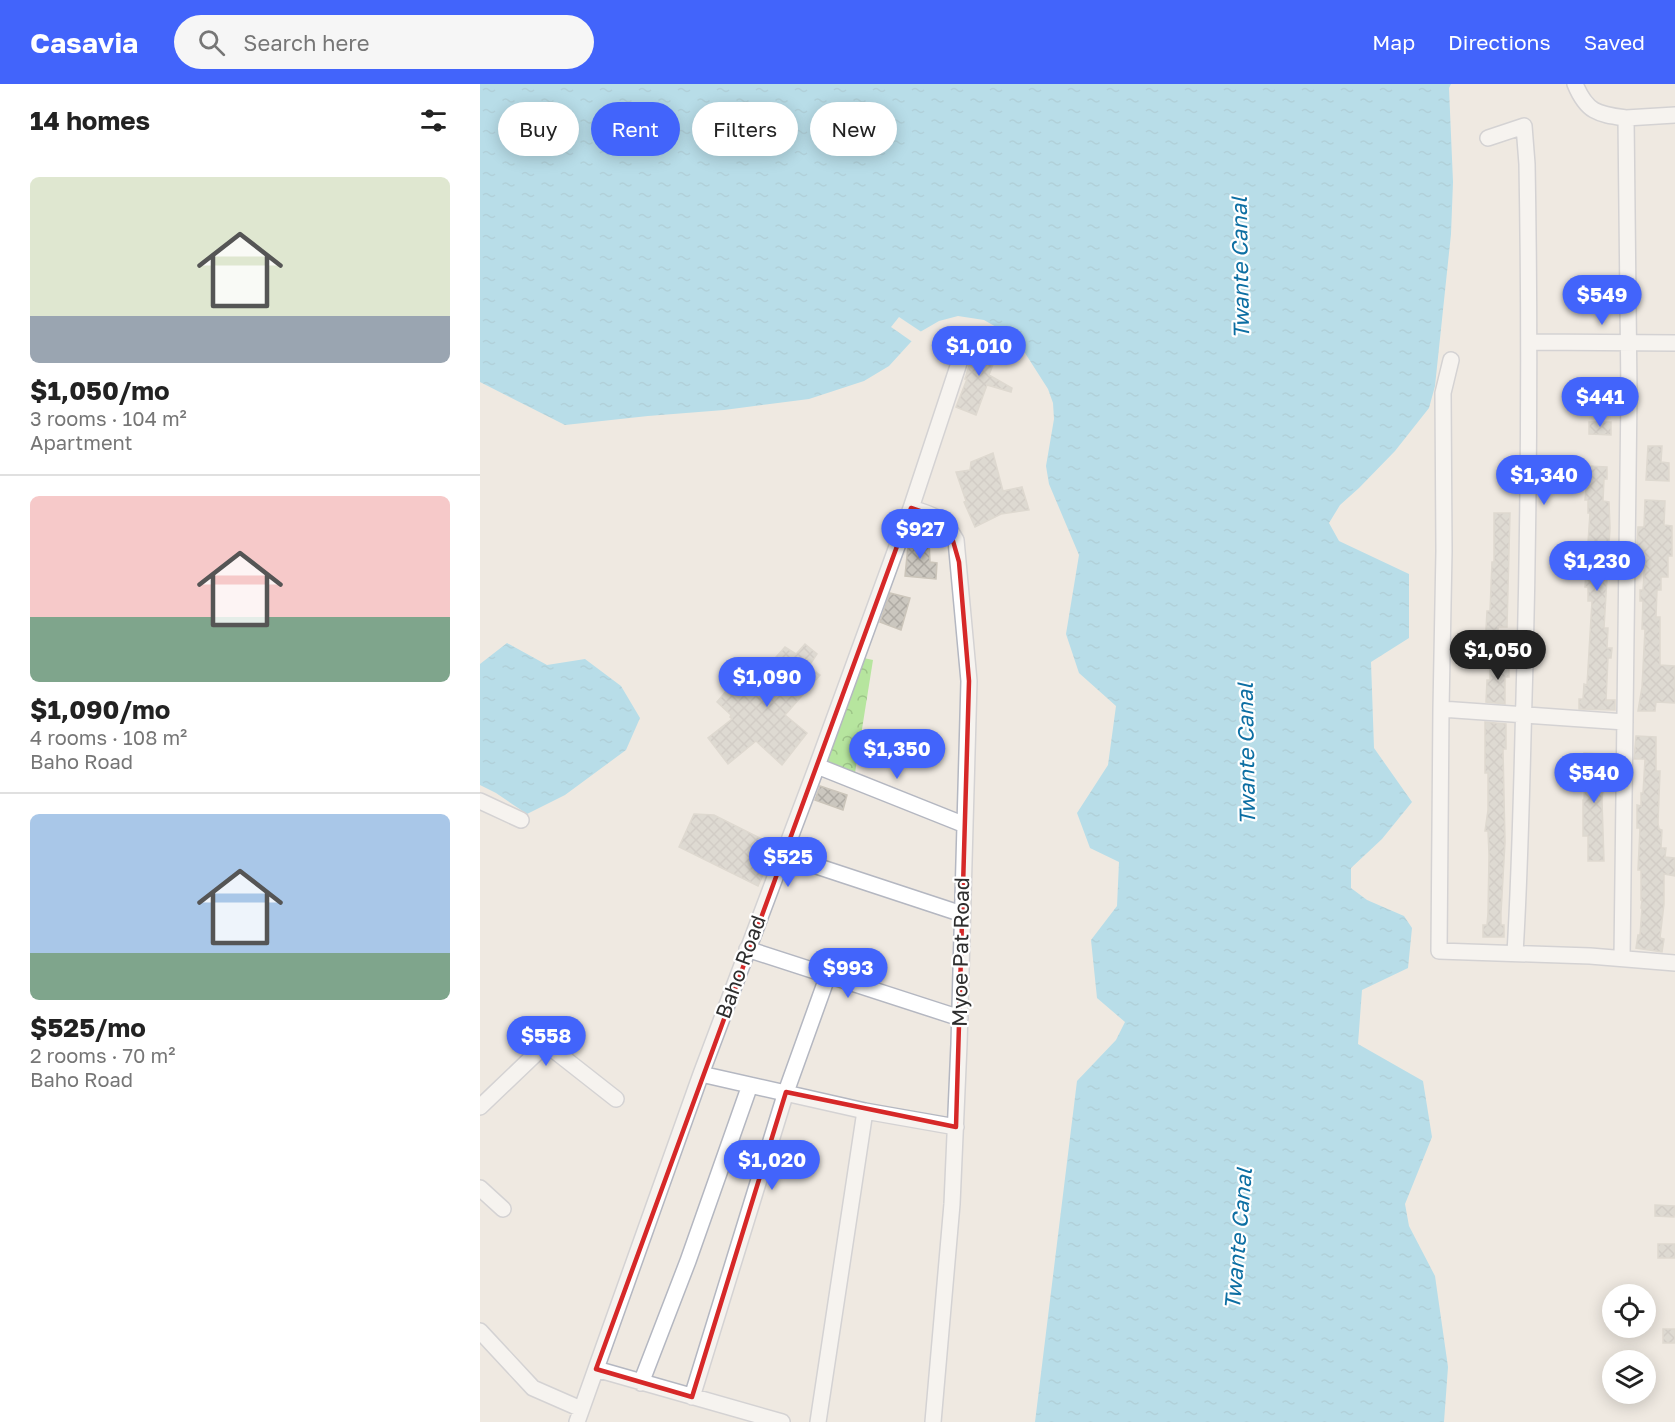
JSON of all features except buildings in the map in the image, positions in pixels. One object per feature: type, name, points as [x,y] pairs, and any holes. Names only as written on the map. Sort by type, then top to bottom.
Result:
[{"type":"street","points":[[1575,84],[1590,109],[1599,114],[1626,117],[1675,116]]},
{"type":"street","points":[[1622,958],[1628,343],[1626,117]]},
{"type":"street","points":[[1488,138],[1524,126],[1527,176],[1529,342],[1521,855],[1515,953]]},
{"type":"street","name":"Baho Road","points":[[579,1416],[701,1074],[911,508],[966,342]]},
{"type":"street","points":[[1529,342],[1675,343]]},
{"type":"street","points":[[1451,360],[1443,393],[1444,551],[1439,951],[1622,958],[1675,963]]},
{"type":"street","name":"Myoe Pat Road","points":[[911,508],[938,517],[949,527],[956,540],[969,681],[956,1127],[952,1204],[933,1422]]},
{"type":"street","points":[[1441,709],[1625,722]]},
{"type":"street","points":[[817,766],[965,825]]},
{"type":"street","points":[[480,801],[521,820]]},
{"type":"street","points":[[783,855],[962,914]]},
{"type":"street","points":[[747,949],[960,1018]]},
{"type":"street","points":[[692,1397],[786,1092],[828,975]]},
{"type":"street","points":[[480,1107],[546,1044],[616,1099]]},
{"type":"street","points":[[701,1074],[865,1111],[956,1127]]},
{"type":"street","points":[[641,1383],[688,1261],[750,1085]]},
{"type":"street","points":[[818,1422],[865,1111]]},
{"type":"street","points":[[480,1188],[503,1209]]},
{"type":"street","points":[[480,1331],[533,1388],[579,1416]]},
{"type":"street","points":[[596,1369],[782,1422]]},
{"type":"highlighted area","points":[[911,508],[938,517],[949,527],[959,562],[969,681],[956,1127],[786,1092],[692,1397],[596,1369]]},
{"type":"green space","points":[[859,657],[873,660],[855,773],[822,762]]},
{"type":"water","name":"Twante Canal","points":[[480,84],[1451,84],[1449,88],[1453,182],[1451,234],[1435,386],[1429,408],[1395,451],[1340,505],[1329,523],[1339,541],[1409,574],[1409,638],[1371,662],[1374,748],[1412,802],[1382,839],[1351,868],[1351,888],[1367,900],[1404,916],[1412,928],[1408,968],[1362,990],[1358,1044],[1423,1081],[1432,1137],[1405,1204],[1409,1226],[1435,1276],[1448,1367],[1444,1422],[1035,1422],[1077,1081],[1116,1040],[1125,1022],[1097,998],[1091,940],[1117,906],[1119,862],[1090,848],[1077,813],[1108,765],[1116,706],[1079,673],[1066,634],[1079,555],[1049,484],[1046,466],[1054,419],[1053,403],[1048,389],[1025,353],[1005,332],[984,320],[958,316],[939,321],[920,332],[889,366],[864,381],[809,399],[724,410],[565,425],[480,382]]},
{"type":"water","points":[[507,643],[547,665],[585,659],[621,686],[640,718],[626,750],[565,795],[527,814],[480,785],[480,664]]},
{"type":"pier","points":[[899,317],[923,333],[914,343],[891,327]]}]
